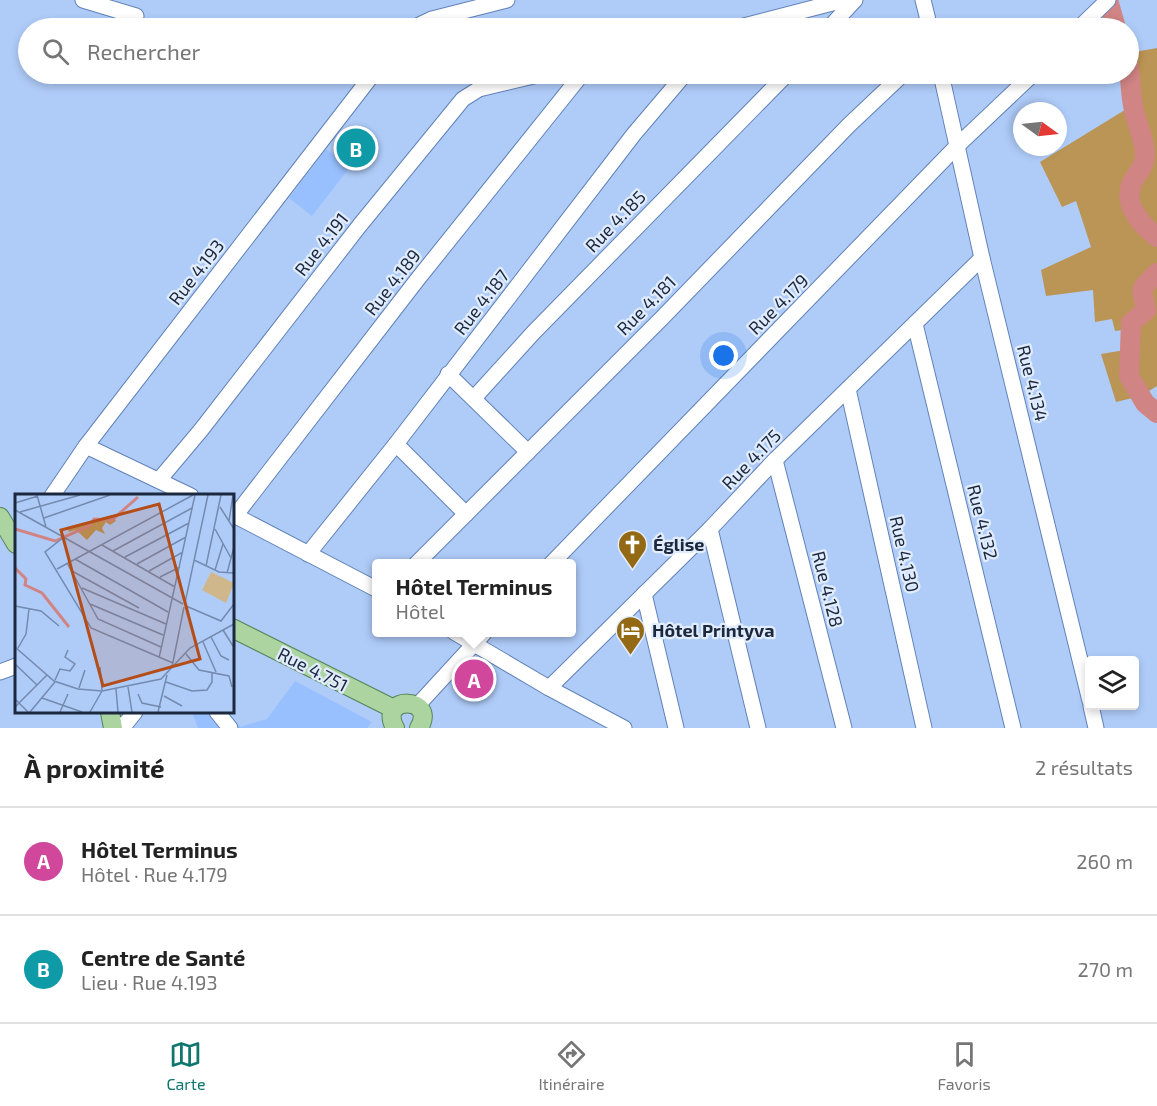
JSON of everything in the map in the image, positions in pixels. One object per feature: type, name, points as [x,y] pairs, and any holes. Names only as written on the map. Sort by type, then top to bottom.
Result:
[{"type":"main road","points":[[0,516],[15,524]]},
{"type":"main road","points":[[0,516],[15,542]]},
{"type":"main road","name":"Rue 4.751","points":[[234,629],[394,709]]},
{"type":"main road","points":[[395,728],[392,721],[394,709],[405,703],[422,722]]},
{"type":"main road","points":[[110,713],[113,728]]},
{"type":"street","points":[[82,0],[136,16]]},
{"type":"street","points":[[436,18],[507,0]]},
{"type":"street","points":[[775,18],[844,0]]},
{"type":"street","points":[[838,18],[855,0]]},
{"type":"street","points":[[923,0],[928,18]]},
{"type":"street","points":[[1088,18],[1102,2]]},
{"type":"street","name":"Rue 4.193","points":[[53,494],[86,446],[365,84]]},
{"type":"street","name":"Rue 4.191","points":[[159,480],[201,430],[360,225],[463,99],[479,89],[500,84]]},
{"type":"street","name":"Rue 4.189","points":[[234,515],[574,84]]},
{"type":"street","name":"Rue 4.187","points":[[308,554],[396,444],[634,134],[676,84]]},
{"type":"street","name":"Rue 4.185","points":[[474,398],[533,333],[778,84]]},
{"type":"street","name":"Rue 4.181","points":[[421,559],[662,318],[849,125],[892,84]]},
{"type":"street","name":"Rue 4.134","points":[[943,84],[982,258],[1085,684]]},
{"type":"street","name":"Rue 4.179","points":[[556,559],[958,145],[1022,84]]},
{"type":"street","name":"Rue 4.175","points":[[549,688],[710,529],[775,460],[982,258]]},
{"type":"street","name":"Rue 4.132","points":[[915,324],[1013,728]]},
{"type":"street","points":[[448,374],[528,452]]},
{"type":"street","name":"Rue 4.130","points":[[848,389],[924,728]]},
{"type":"street","points":[[396,444],[466,514]]},
{"type":"street","points":[[86,446],[189,494]]},
{"type":"street","name":"Rue 4.128","points":[[775,460],[844,728]]},
{"type":"street","points":[[234,515],[372,587]]},
{"type":"street","points":[[710,529],[758,728]]},
{"type":"street","points":[[644,594],[676,728]]},
{"type":"street","points":[[422,722],[479,638],[549,688],[624,728]]},
{"type":"street","points":[[0,672],[15,666]]},
{"type":"street","points":[[1092,710],[1096,728]]},
{"type":"street","points":[[118,728],[127,722],[134,713]]},
{"type":"street","points":[[219,713],[230,728]]},
{"type":"shaded area","points":[[1157,48],[1157,386],[1141,396],[1116,402],[1101,354],[1131,349],[1130,329],[1115,331],[1112,319],[1095,322],[1093,290],[1046,296],[1041,270],[1091,247],[1076,201],[1062,207],[1040,162],[1050,156],[1067,156],[1067,145],[1133,105],[1131,84],[1139,84],[1139,51]]},
{"type":"shaded area","points":[[326,149],[350,167],[312,216],[289,198]]},
{"type":"shaded area","points":[[295,681],[372,722],[367,728],[198,728],[192,713],[229,713],[240,727],[267,719]]},
{"type":"waterway","points":[[1108,0],[1113,18]]},
{"type":"waterway","points":[[1131,84],[1134,111],[1143,142],[1145,159],[1130,188],[1129,196],[1134,212],[1157,237]]},
{"type":"waterway","points":[[1157,273],[1142,290],[1146,310],[1131,323],[1129,376],[1145,403],[1157,413]]},
{"type":"place","name":"Centre de Santé","points":[[356,148]]},
{"type":"place","name":"Église","points":[[632,570]]},
{"type":"place","name":"Hôtel Printyva","points":[[631,656]]},
{"type":"place","name":"Hôtel Terminus","points":[[474,679]]}]
